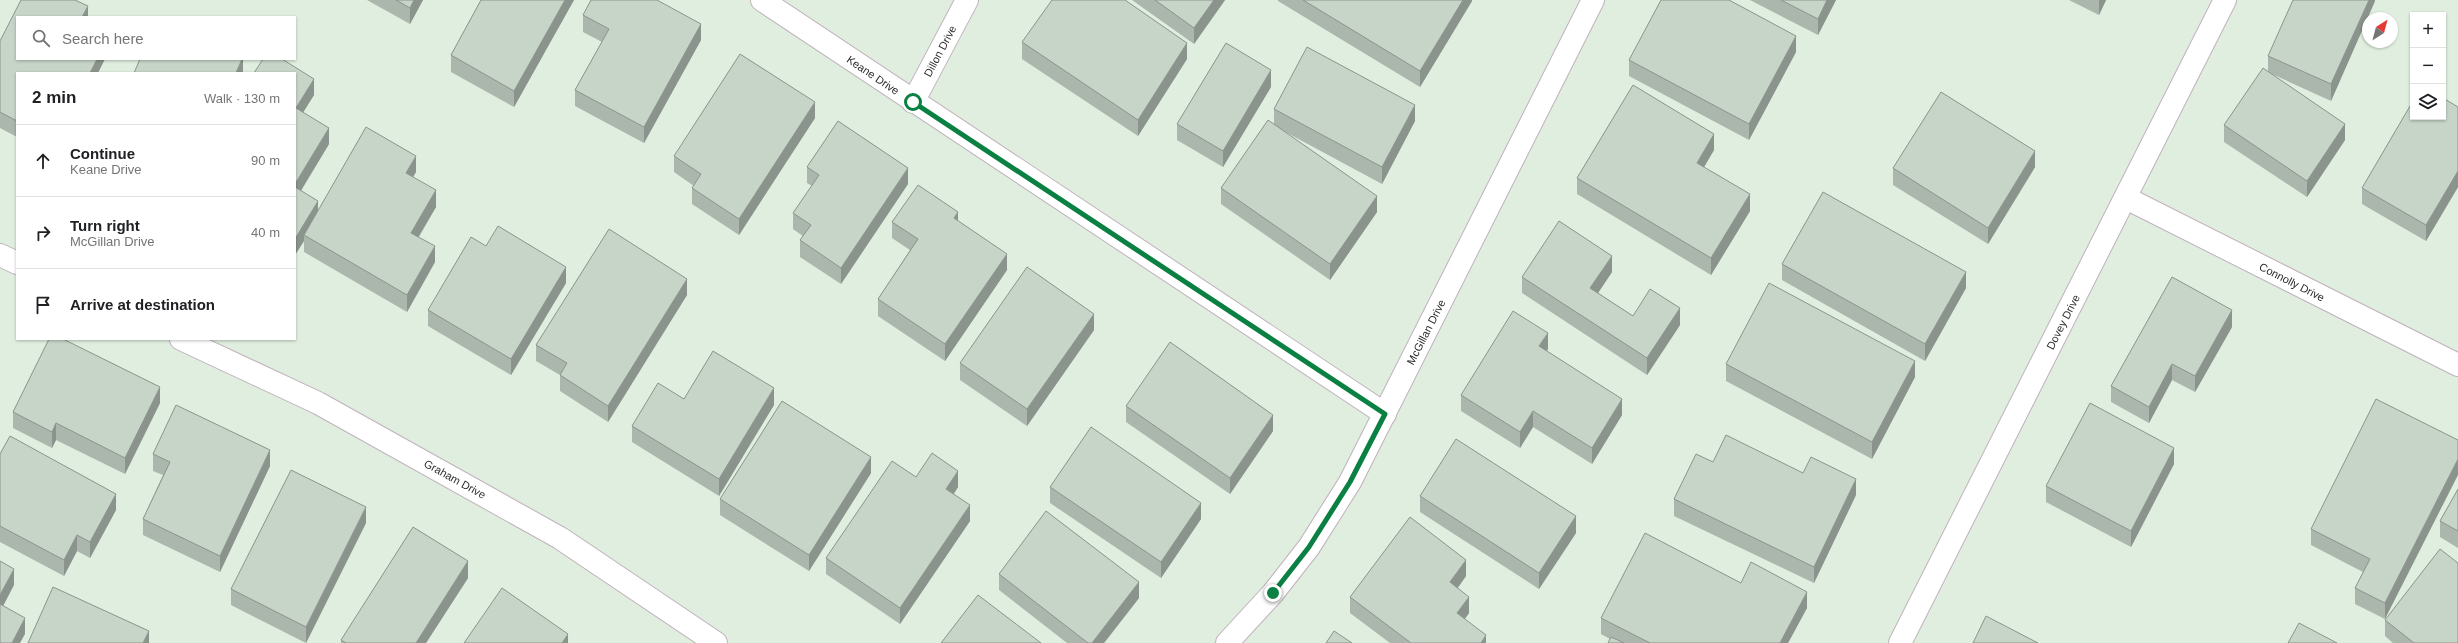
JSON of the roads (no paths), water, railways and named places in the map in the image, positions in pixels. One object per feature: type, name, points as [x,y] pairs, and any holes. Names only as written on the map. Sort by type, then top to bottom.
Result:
[{"type":"street","name":"Keane Drive","points":[[762,0],[913,102],[1385,414]]},
{"type":"street","name":"Dillon Drive","points":[[913,102],[967,0]]},
{"type":"street","name":"McGillan Drive","points":[[1227,643],[1273,593],[1309,547],[1350,482],[1594,0]]},
{"type":"street","name":"Dovey Drive","points":[[1900,643],[2225,0]]},
{"type":"street","name":"Connolly Drive","points":[[2126,198],[2458,365]]},
{"type":"street","points":[[0,255],[16,263]]},
{"type":"street","name":"Graham Drive","points":[[182,340],[318,403],[560,538],[716,643]]}]
